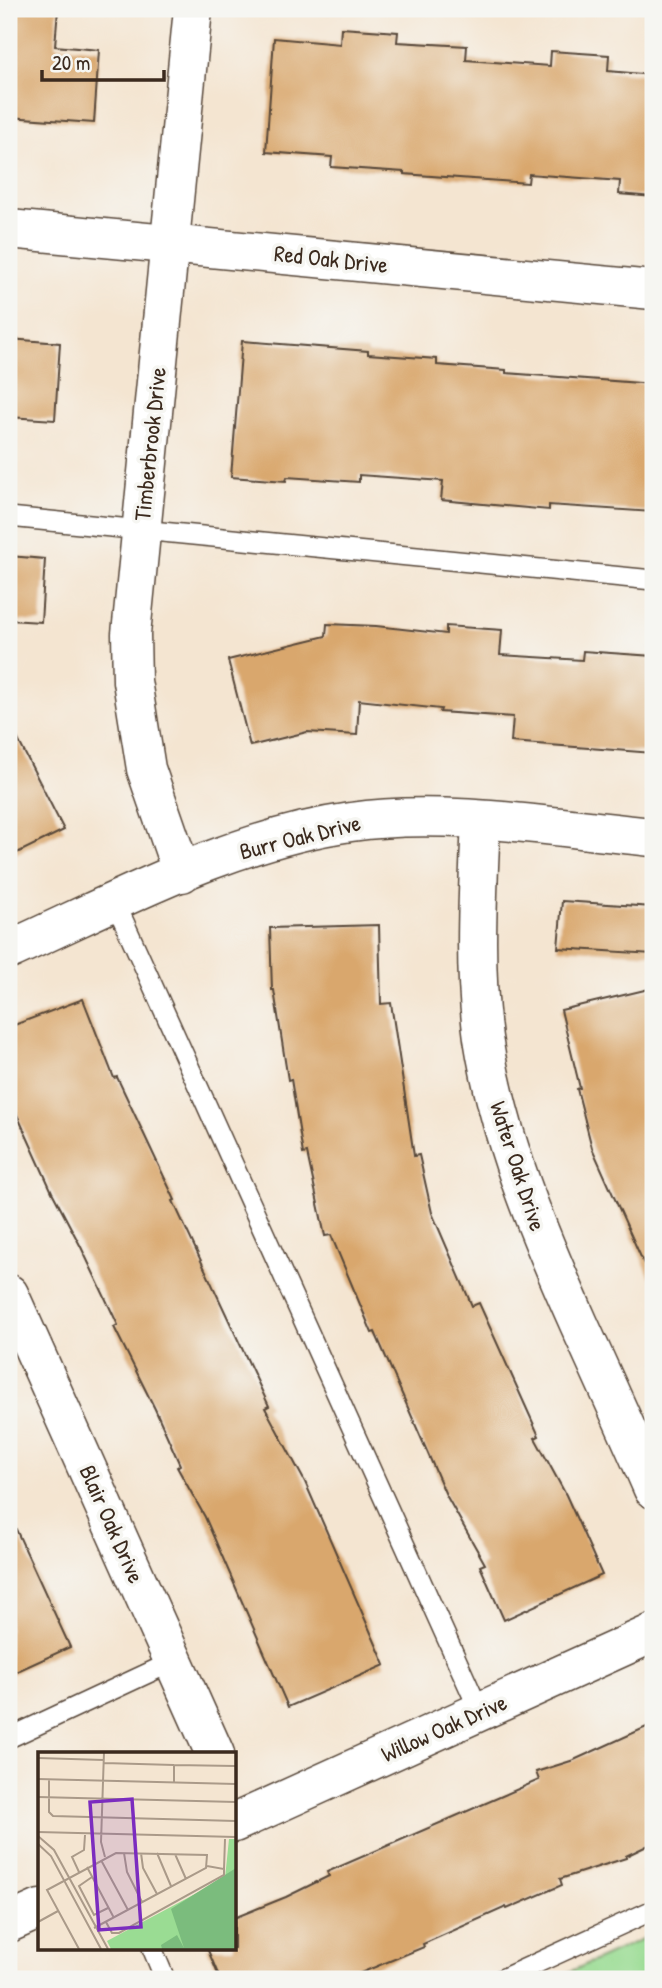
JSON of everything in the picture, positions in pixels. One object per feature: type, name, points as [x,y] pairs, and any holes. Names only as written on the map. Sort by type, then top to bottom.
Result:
[{"type":"street","name":"Timberbrook Drive","points":[[182,873],[146,769],[131,681],[131,634],[193,9]]},
{"type":"street","name":"Red Oak Drive","points":[[9,229],[653,290]]},
{"type":"street","name":"Burr Oak Drive","points":[[9,950],[182,873],[273,839],[351,822],[399,818],[481,820],[653,837]]},
{"type":"street","name":"Water Oak Drive","points":[[481,820],[478,991],[484,1038],[501,1122],[547,1250],[653,1489]]},
{"type":"street","name":"Blair Oak Drive","points":[[9,1294],[214,1752]]},
{"type":"street","name":"Willow Oak Drive","points":[[238,1813],[480,1712],[653,1633]]},
{"type":"street","points":[[9,1923],[38,1910]]},
{"type":"lane","points":[[9,517],[653,580]]},
{"type":"lane","points":[[115,902],[480,1712]]},
{"type":"lane","points":[[9,1738],[174,1661]]},
{"type":"lane","points":[[502,1979],[653,1910]]},
{"type":"lane","points":[[153,1950],[165,1979]]},
{"type":"green space","points":[[653,1934],[653,1979],[554,1979]]},
{"type":"building","points":[[13,9],[58,9],[55,46],[99,50],[94,123],[9,117]]},
{"type":"building","points":[[341,28],[398,32],[397,42],[467,46],[466,60],[550,66],[551,51],[609,55],[608,71],[653,75],[653,197],[619,194],[620,181],[529,174],[528,183],[404,174],[331,167],[332,157],[266,152],[274,38],[340,44]]},
{"type":"building","points":[[9,339],[60,343],[55,420],[9,417]]},
{"type":"building","points":[[242,341],[437,359],[437,365],[506,370],[506,373],[653,384],[653,512],[549,505],[549,510],[441,500],[443,481],[359,475],[359,482],[287,477],[286,481],[231,477]]},
{"type":"building","points":[[9,556],[45,559],[41,622],[9,620]]},
{"type":"building","points":[[327,624],[376,626],[446,634],[446,626],[502,630],[500,655],[582,660],[583,651],[653,656],[653,753],[511,742],[513,717],[440,712],[441,709],[359,700],[357,735],[307,732],[250,746],[228,660],[326,636]]},
{"type":"building","points":[[9,722],[64,830],[9,857]]},
{"type":"building","points":[[562,901],[653,907],[653,954],[558,948]]},
{"type":"building","points":[[379,925],[381,1004],[391,1003],[414,1156],[419,1155],[432,1213],[472,1306],[479,1303],[539,1436],[535,1438],[566,1495],[602,1575],[504,1620],[480,1566],[485,1564],[446,1495],[375,1332],[372,1333],[331,1235],[325,1236],[307,1153],[303,1154],[291,1079],[288,1080],[272,990],[270,928]]},
{"type":"building","points":[[653,988],[653,1284],[592,1148],[561,1010]]},
{"type":"building","points":[[83,999],[114,1078],[117,1077],[175,1200],[173,1201],[269,1406],[265,1408],[305,1482],[385,1665],[288,1707],[205,1517],[177,1467],[180,1465],[155,1409],[114,1327],[118,1325],[52,1192],[9,1097],[9,1027]]},
{"type":"building","points":[[9,1514],[70,1647],[9,1675]]},
{"type":"building","points":[[653,1724],[653,1843],[626,1858],[560,1879],[562,1885],[507,1909],[506,1907],[423,1944],[424,1947],[346,1979],[220,1979],[208,1950],[236,1950],[236,1917],[329,1876],[327,1872],[539,1780],[536,1772],[574,1760]]}]
